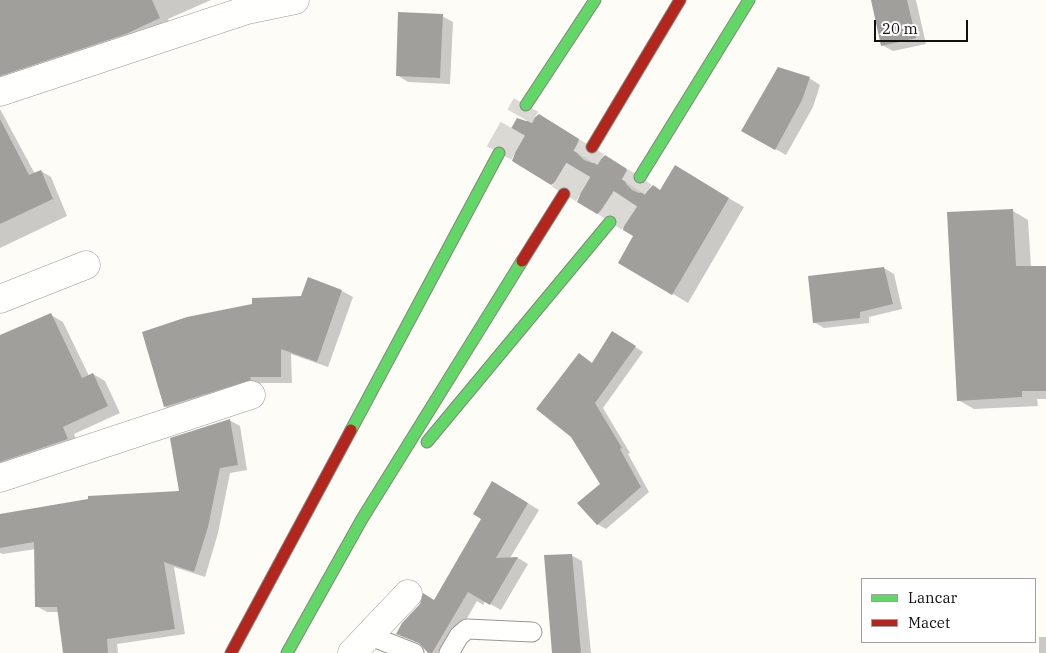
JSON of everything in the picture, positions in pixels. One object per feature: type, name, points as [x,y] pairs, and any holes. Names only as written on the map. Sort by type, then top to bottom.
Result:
[{"type":"highway","points":[[526,105],[595,0]]},
{"type":"highway","points":[[592,147],[680,0]]},
{"type":"highway","points":[[640,177],[749,0]]},
{"type":"highway","points":[[231,653],[499,153]]},
{"type":"highway","points":[[287,653],[362,519],[564,194]]},
{"type":"highway","points":[[362,519],[610,222]]},
{"type":"street","points":[[0,92],[245,5],[295,0]]},
{"type":"street","points":[[0,299],[86,265]]},
{"type":"street","points":[[0,478],[251,396]]},
{"type":"street","points":[[360,644],[408,594]]},
{"type":"lane","points":[[449,653],[459,636],[467,629],[532,632]]},
{"type":"lane","points":[[360,644],[414,653]]},
{"type":"building","points":[[0,0],[152,0],[160,18],[126,34],[0,76]]},
{"type":"building","points":[[871,0],[907,0],[916,38],[881,46]]},
{"type":"building","points":[[398,12],[443,14],[440,78],[396,76]]},
{"type":"building","points":[[778,67],[810,77],[802,100],[775,150],[741,131]]},
{"type":"building","points":[[539,114],[579,139],[576,147],[578,154],[584,160],[592,163],[600,160],[605,155],[627,169],[624,176],[626,184],[632,190],[639,193],[647,191],[653,185],[660,190],[675,165],[729,198],[672,295],[618,263],[633,236],[623,230],[625,217],[620,210],[613,207],[605,207],[597,214],[577,202],[580,195],[578,187],[573,181],[564,178],[557,180],[551,185],[512,161],[515,153],[512,145],[505,139],[517,118],[526,121],[533,119]]},
{"type":"building","points":[[0,119],[29,175],[41,170],[53,199],[0,224]]},
{"type":"building","points":[[1013,209],[1016,266],[1046,266],[1046,391],[1022,391],[1022,397],[957,401],[947,212]]},
{"type":"building","points":[[884,267],[893,304],[860,312],[860,318],[813,323],[808,276]]},
{"type":"building","points":[[308,277],[342,290],[317,362],[281,349],[281,377],[250,377],[251,380],[164,407],[142,332],[187,317],[252,304],[252,298],[301,296]]},
{"type":"building","points":[[51,313],[82,378],[93,373],[108,406],[63,427],[68,439],[0,462],[0,335]]},
{"type":"building","points":[[612,331],[636,346],[595,403],[622,448],[620,449],[641,487],[597,525],[577,503],[600,484],[571,437],[536,409],[579,353],[592,363]]},
{"type":"building","points":[[230,419],[238,465],[220,468],[208,527],[194,572],[164,562],[175,629],[107,639],[108,653],[63,653],[57,607],[35,607],[34,542],[0,548],[0,514],[88,499],[88,496],[179,491],[170,438]]},
{"type":"building","points":[[492,481],[528,503],[496,558],[518,557],[490,605],[468,592],[432,653],[428,653],[419,643],[396,634],[402,623],[420,604],[423,593],[434,600],[481,519],[473,514]]},
{"type":"building","points":[[572,554],[581,653],[552,653],[544,555]]},
{"type":"tunnel","points":[[499,153],[526,105]]},
{"type":"tunnel","points":[[564,194],[592,147]]},
{"type":"tunnel","points":[[610,222],[640,177]]},
{"type":"traffic: fast","points":[[526,105],[595,0]]},
{"type":"traffic: fast","points":[[640,177],[749,0]]},
{"type":"traffic: fast","points":[[351,430],[499,153]]},
{"type":"traffic: fast","points":[[427,442],[610,222]]},
{"type":"traffic: fast","points":[[287,653],[362,519],[522,261]]},
{"type":"traffic: jam","points":[[592,147],[680,0]]},
{"type":"traffic: jam","points":[[522,261],[564,194]]},
{"type":"traffic: jam","points":[[231,653],[351,430]]}]
